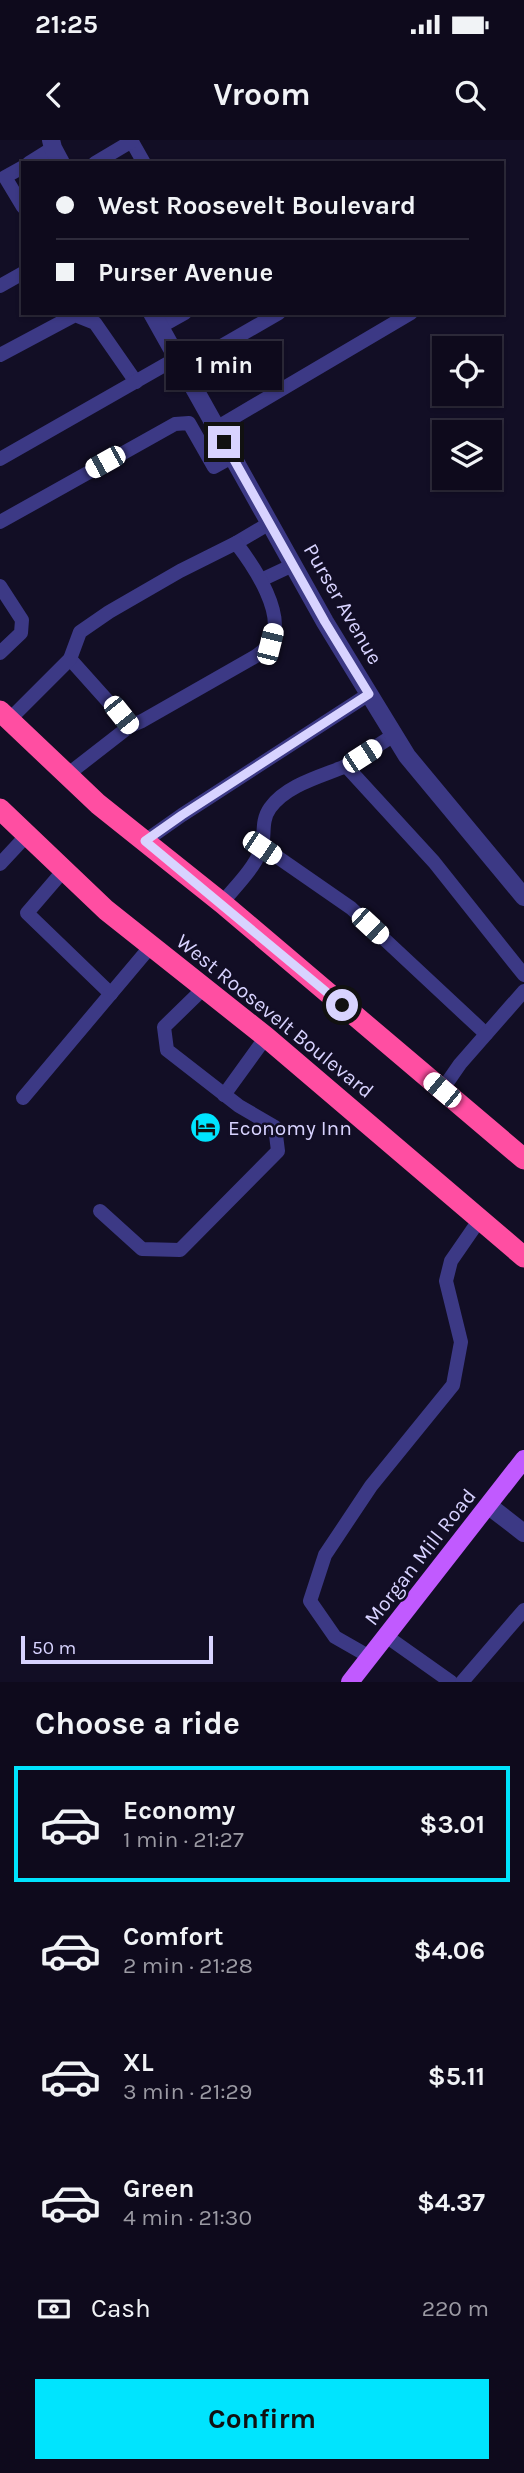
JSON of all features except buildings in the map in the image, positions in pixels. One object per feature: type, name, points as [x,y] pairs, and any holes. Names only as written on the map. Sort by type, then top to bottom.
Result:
[{"type":"highway","points":[[5,715],[98,804],[222,903],[442,1090],[520,1150]]},
{"type":"highway","name":"West Roosevelt Boulevard","points":[[0,808],[106,910],[266,1037],[524,1256]]},
{"type":"main road","name":"Morgan Mill Road","points":[[350,1682],[521,1469]]},
{"type":"street","name":"Purser Avenue","points":[[156,320],[293,565],[407,756],[524,897]]},
{"type":"street","points":[[489,1506],[524,1533]]},
{"type":"lane","points":[[98,161],[132,141],[143,161]]},
{"type":"lane","points":[[33,161],[55,150]]},
{"type":"lane","points":[[21,168],[3,177],[21,204]]},
{"type":"lane","points":[[0,286],[21,274]]},
{"type":"lane","points":[[0,355],[75,315],[95,323],[136,382]]},
{"type":"lane","points":[[156,320],[177,315]]},
{"type":"lane","points":[[0,460],[136,382],[275,315]]},
{"type":"lane","points":[[216,428],[408,315]]},
{"type":"lane","points":[[0,522],[174,424],[189,423],[214,467],[232,457]]},
{"type":"lane","points":[[5,715],[70,659],[80,632],[89,625],[180,571],[270,523]]},
{"type":"lane","points":[[67,775],[130,726],[256,656],[270,644],[275,624],[261,580],[236,543]]},
{"type":"lane","points":[[261,580],[293,565]]},
{"type":"lane","points":[[0,586],[22,620],[21,633],[0,653]]},
{"type":"lane","points":[[70,659],[130,726]]},
{"type":"lane","points":[[145,841],[369,694]]},
{"type":"lane","points":[[222,903],[256,860],[262,848],[262,826],[270,808],[296,786],[346,766],[394,735]]},
{"type":"lane","points":[[346,766],[434,862],[524,975]]},
{"type":"lane","points":[[0,863],[27,835]]},
{"type":"lane","points":[[262,848],[351,908],[486,1034]]},
{"type":"lane","points":[[64,870],[27,913],[111,994]]},
{"type":"lane","points":[[23,1098],[151,946]]},
{"type":"lane","points":[[100,1211],[142,1250],[180,1250],[278,1151],[275,1127],[239,1107],[167,1050],[164,1027],[204,988]]},
{"type":"lane","points":[[442,1090],[460,1064],[524,991]]},
{"type":"lane","points":[[224,1095],[266,1037]]},
{"type":"lane","points":[[370,1657],[335,1637],[310,1601],[326,1555],[371,1486],[453,1385],[461,1342],[446,1281],[451,1261],[480,1219]]},
{"type":"lane","points":[[462,1682],[524,1610]]},
{"type":"lane","points":[[386,1636],[451,1682]]},
{"type":"place","name":"Economy Inn","points":[[205,1128]]},
{"type":"route","points":[[224,442],[325,622],[369,694],[145,841],[342,1005]]}]
